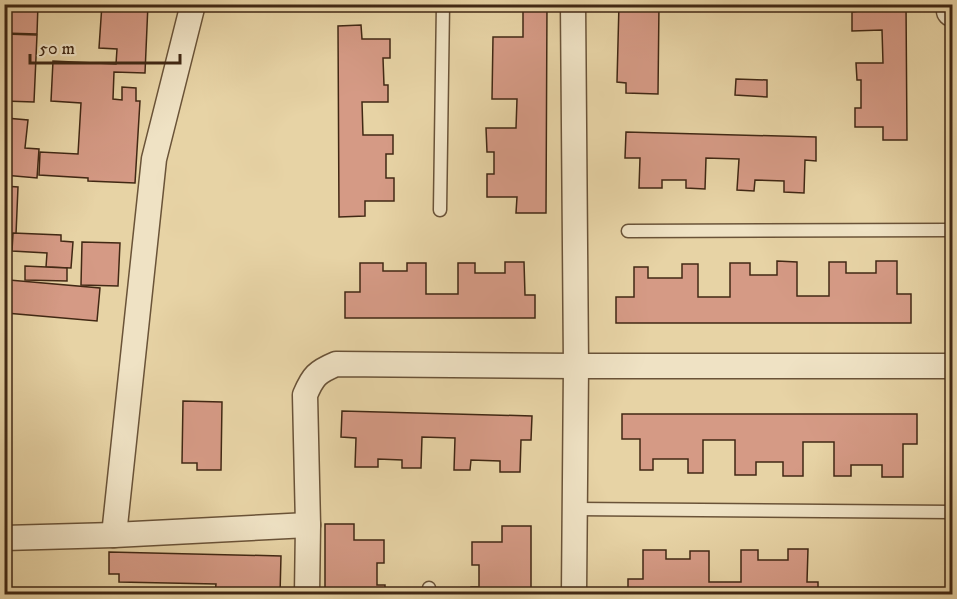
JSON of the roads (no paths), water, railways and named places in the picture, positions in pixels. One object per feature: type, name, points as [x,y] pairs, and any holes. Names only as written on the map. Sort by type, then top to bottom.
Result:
[{"type":"street","points":[[114,535],[154,159],[194,4]]},
{"type":"street","points":[[573,4],[576,366],[574,594]]},
{"type":"street","points":[[952,4],[952,11]]},
{"type":"street","points":[[307,594],[306,395],[311,380],[322,370],[336,364],[952,366]]},
{"type":"street","points":[[4,538],[308,525]]},
{"type":"lane","points":[[440,210],[443,4]]},
{"type":"lane","points":[[628,231],[952,230]]},
{"type":"lane","points":[[575,509],[952,512]]}]
